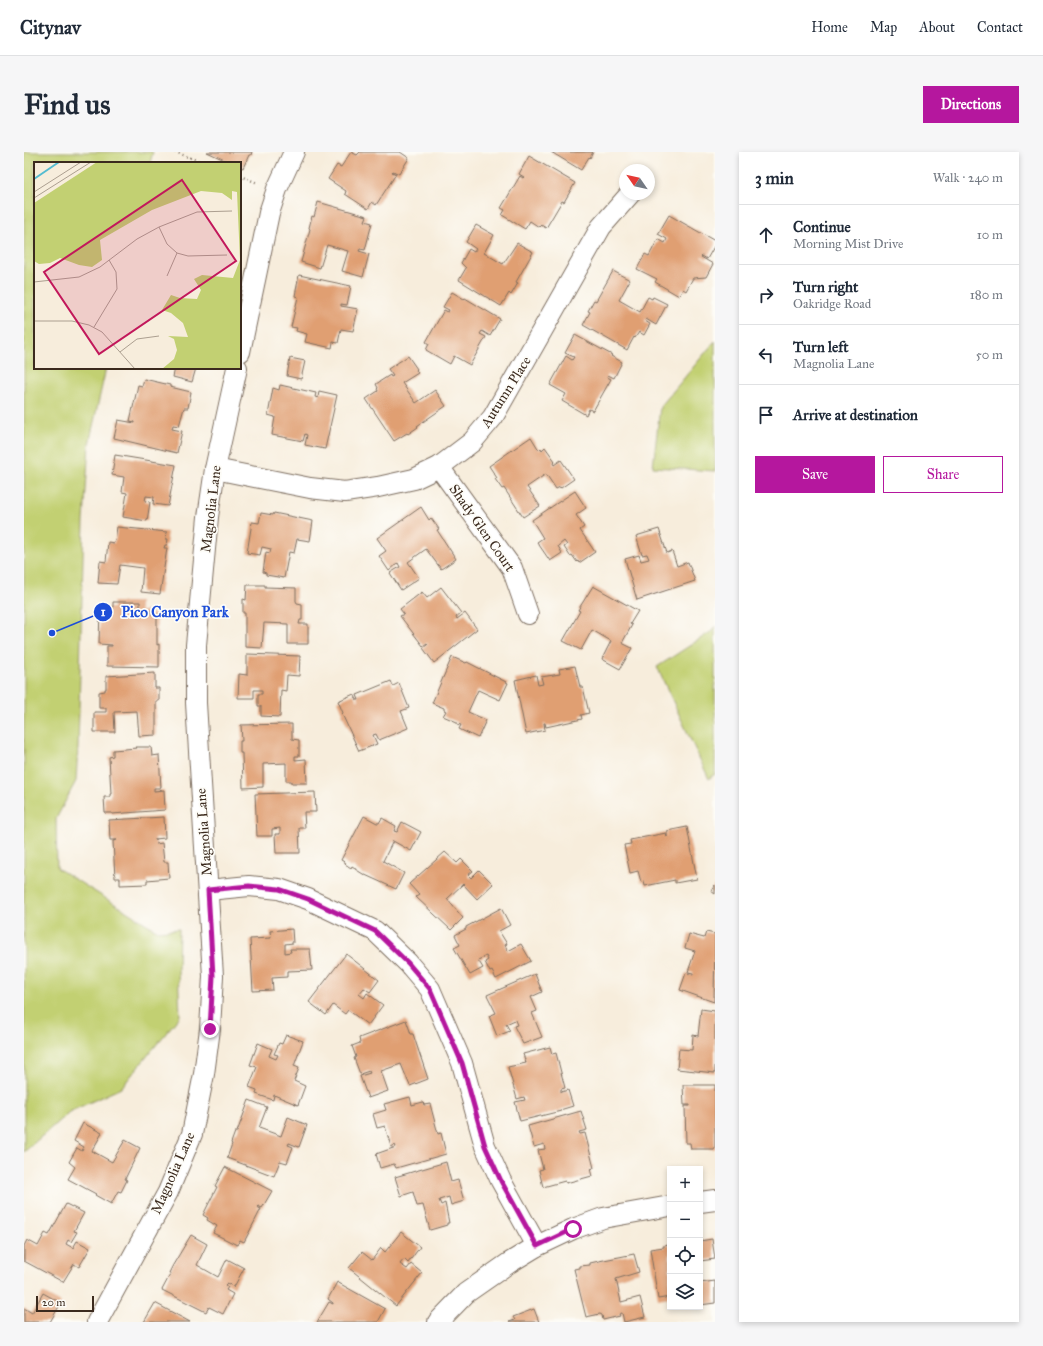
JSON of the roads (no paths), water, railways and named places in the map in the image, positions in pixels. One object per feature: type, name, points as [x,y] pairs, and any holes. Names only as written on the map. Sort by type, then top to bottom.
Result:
[{"type":"street","points":[[241,347],[269,213],[276,189],[294,152]]},
{"type":"street","name":"Autumn Place","points":[[215,468],[310,488],[345,492],[414,479],[438,467],[472,442],[493,417],[601,227],[625,200]]},
{"type":"street","name":"Magnolia Lane","points":[[97,1322],[168,1192],[192,1134],[204,1074],[211,1014],[213,976],[196,703],[196,645],[208,517],[215,468],[237,369]]},
{"type":"street","name":"Shady Glen Court","points":[[438,467],[512,568],[528,614]]},
{"type":"street","points":[[208,890],[249,886],[279,889],[308,899],[375,931],[408,963],[430,989],[437,1003],[462,1063],[485,1146],[501,1181],[537,1246]]},
{"type":"street","points":[[703,1202],[715,1200]]},
{"type":"street","points":[[438,1322],[466,1293],[509,1262],[537,1246],[573,1229],[603,1218],[667,1207]]},
{"type":"place","name":"Pico Canyon Park","points":[[52,633]]}]
